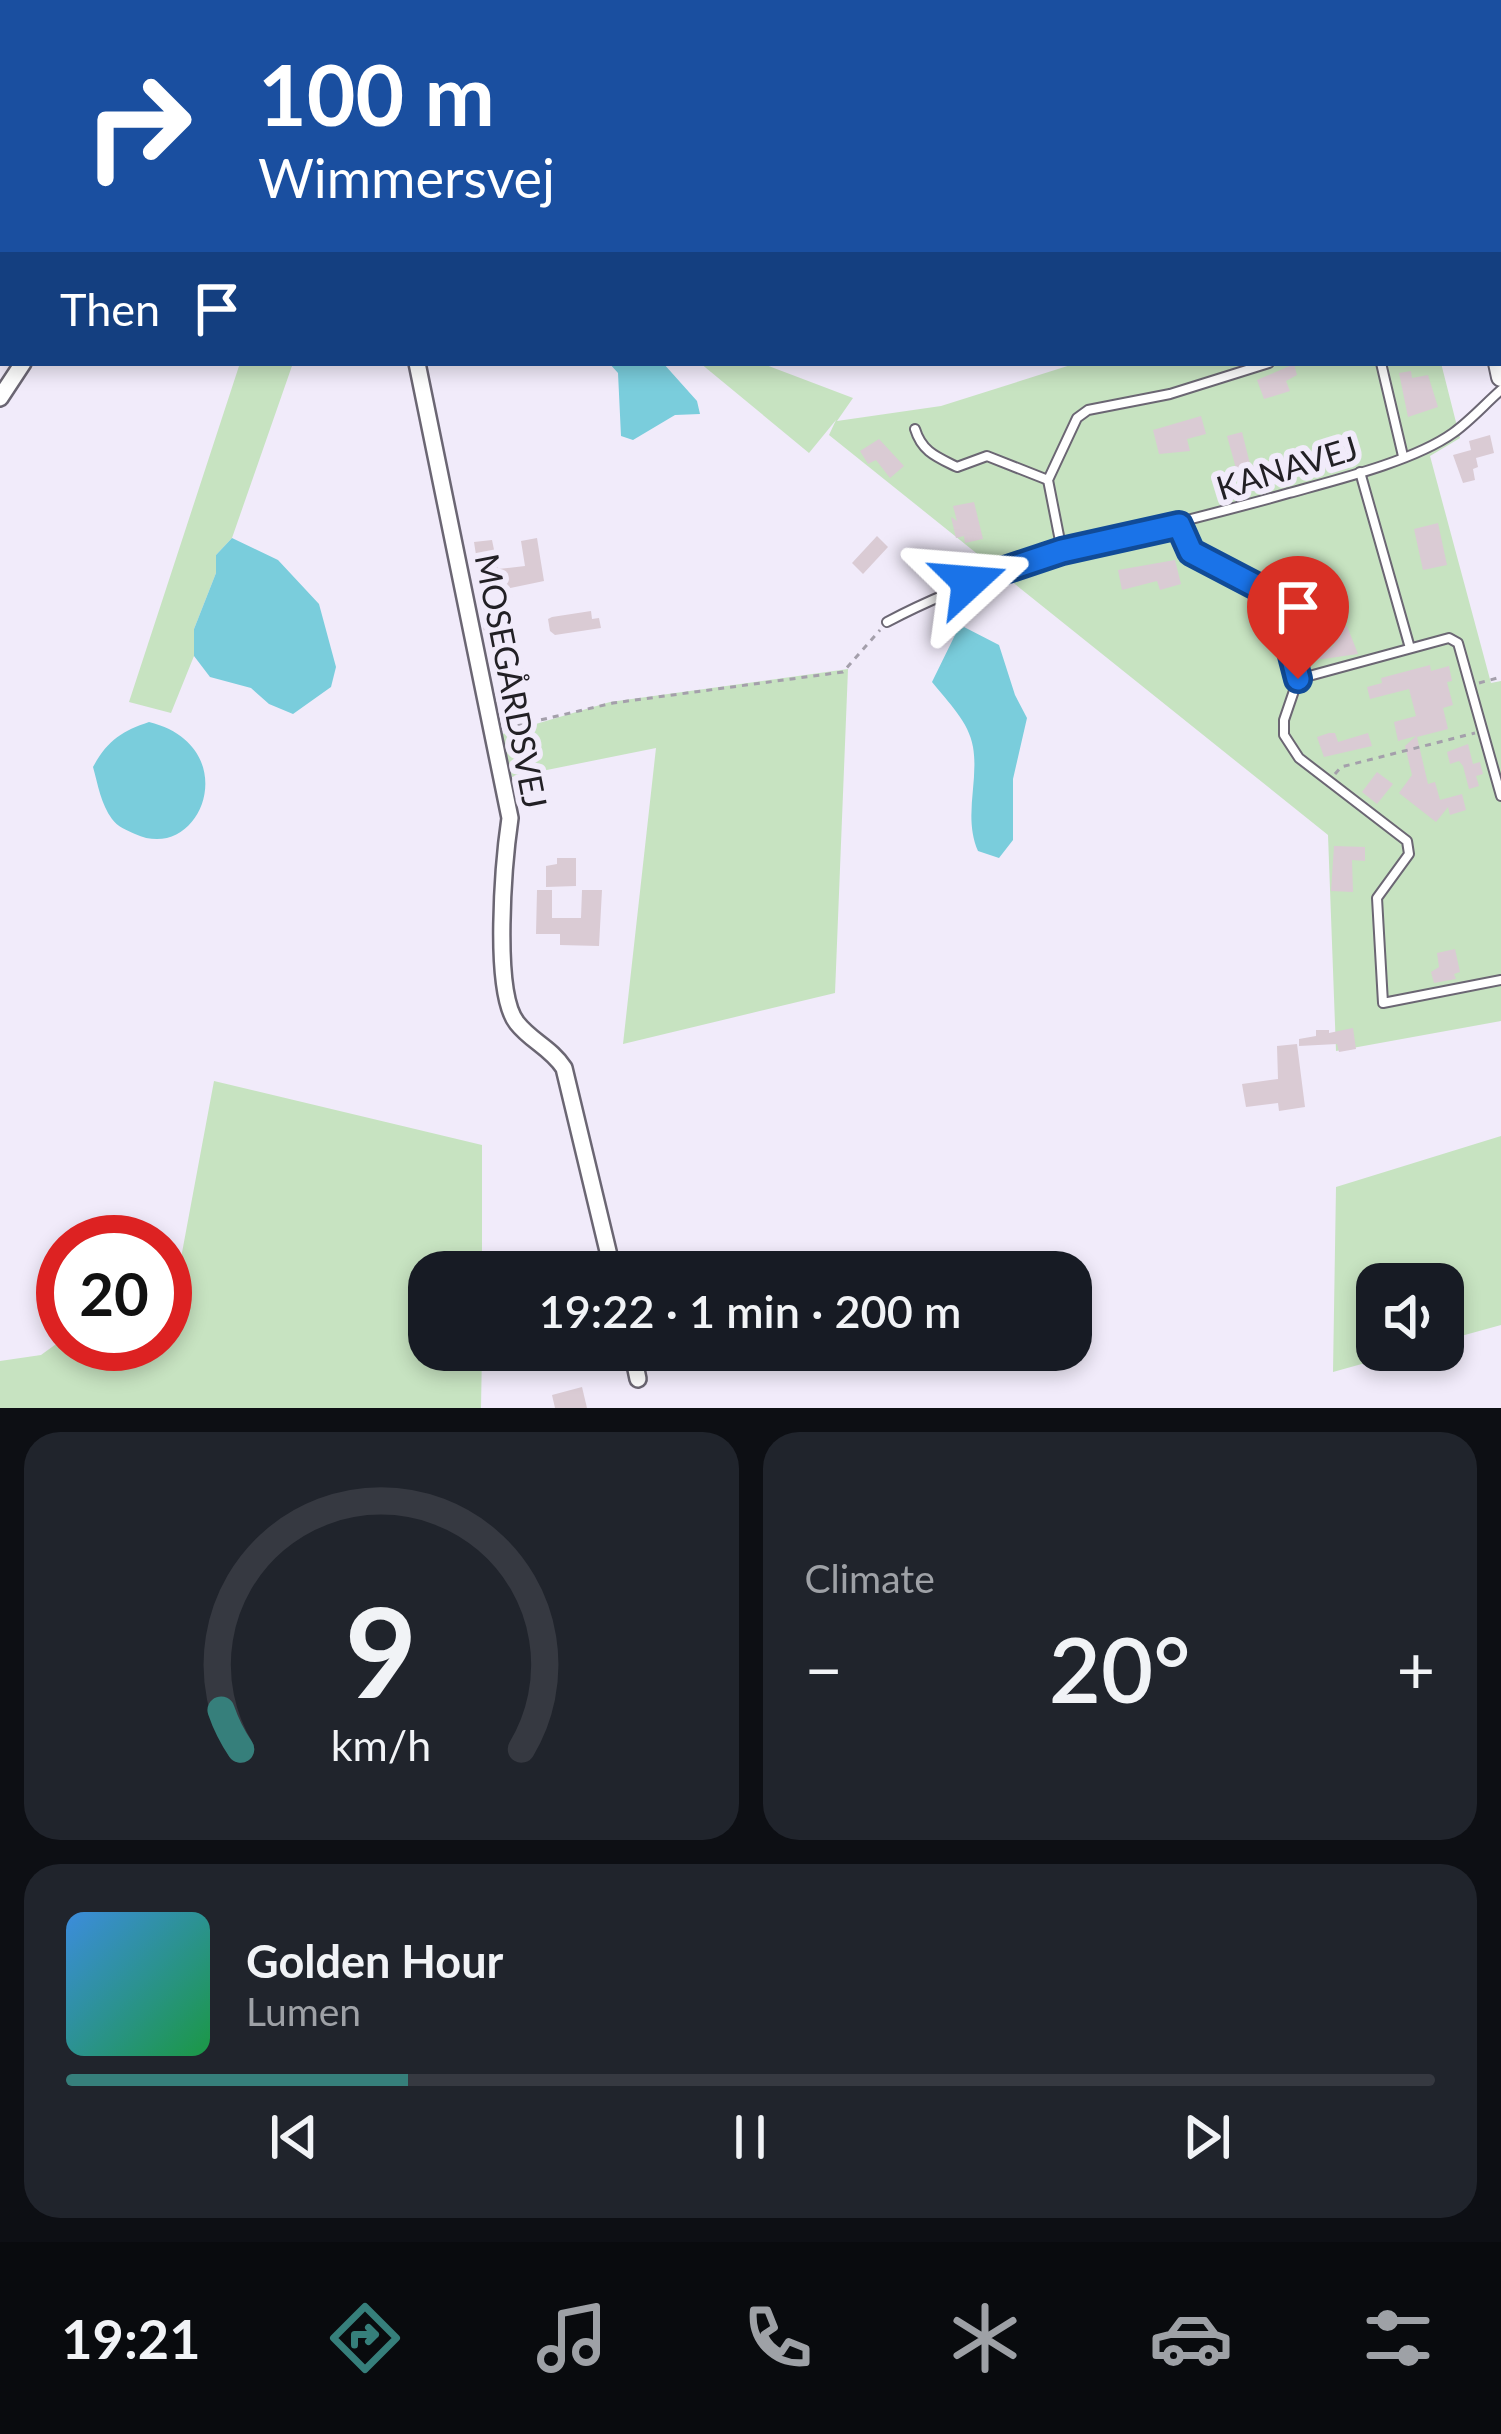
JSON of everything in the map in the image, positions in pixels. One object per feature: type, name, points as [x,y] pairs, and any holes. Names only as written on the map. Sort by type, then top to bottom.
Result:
[{"type":"street","points":[[0,398],[21,366]]},
{"type":"street","name":"MOSEGÅRDSVEJ","points":[[418,366],[511,818],[502,872],[506,999],[517,1024],[554,1051],[564,1068],[608,1251]]},
{"type":"street","points":[[636,1371],[638,1379]]},
{"type":"lane","points":[[1062,551],[1048,481],[1077,418],[1088,410],[1170,394],[1259,366]]},
{"type":"lane","points":[[1382,366],[1403,456]]},
{"type":"lane","name":"KANAVEJ","points":[[887,622],[941,593],[998,571],[1062,551],[1179,525],[1403,456],[1451,435],[1501,390]]},
{"type":"lane","points":[[915,429],[920,444],[931,455],[957,467],[987,456],[1048,481]]},
{"type":"lane","points":[[1360,472],[1410,648]]},
{"type":"lane","points":[[1179,525],[1191,552],[1277,597],[1298,679],[1284,720],[1284,735],[1299,758],[1407,841],[1409,854],[1377,898],[1383,1003],[1501,980]]},
{"type":"lane","points":[[1298,679],[1449,638],[1458,643],[1501,796]]},
{"type":"path","points":[[492,731],[613,704],[844,672],[887,622]]},
{"type":"path","points":[[1470,685],[1501,677]]},
{"type":"path","points":[[1328,782],[1341,767],[1482,732]]},
{"type":"green space","points":[[239,366],[292,366],[232,538],[216,555],[216,573],[194,629],[194,656],[171,713],[129,702]]},
{"type":"green space","points":[[704,366],[769,366],[853,398],[837,421],[941,406],[1068,366],[1442,366],[1460,438],[1430,456],[1491,683],[1501,681],[1501,1021],[1336,1051],[1328,835],[829,435],[836,420],[809,453]]},
{"type":"green space","points":[[848,669],[835,993],[623,1044],[656,748],[512,777],[502,734],[610,702]]},
{"type":"green space","points":[[214,1081],[482,1145],[482,1251],[408,1251],[408,1371],[482,1371],[481,1408],[0,1408],[0,1361],[36,1356],[36,1371],[192,1371],[189,1215]]},
{"type":"green space","points":[[1501,1136],[1501,1325],[1464,1335],[1464,1263],[1356,1263],[1356,1366],[1333,1372],[1336,1187]]},
{"type":"water","points":[[612,366],[666,366],[697,401],[700,414],[675,415],[633,440],[621,436],[618,373]]},
{"type":"water","points":[[232,538],[278,560],[319,604],[336,667],[331,687],[293,714],[269,704],[251,688],[210,677],[194,656],[194,629],[216,573],[216,555]]},
{"type":"water","points":[[964,627],[999,645],[1027,718],[1013,779],[1013,840],[999,858],[978,851],[972,825],[971,738],[932,682],[956,633]]},
{"type":"water","points":[[149,722],[179,735],[197,754],[205,776],[204,799],[194,819],[179,833],[159,839],[135,834],[114,822],[102,801],[93,767],[116,738]]},
{"type":"building","points":[[1289,366],[1295,366],[1297,375],[1286,381],[1290,391],[1264,399],[1257,380]]},
{"type":"building","points":[[1411,371],[1412,378],[1428,375],[1438,407],[1408,417],[1399,373]]},
{"type":"building","points":[[1201,416],[1206,434],[1187,439],[1190,451],[1159,454],[1153,430]]},
{"type":"building","points":[[1242,432],[1251,468],[1237,472],[1227,436]]},
{"type":"building","points":[[1490,435],[1494,453],[1476,458],[1475,480],[1463,483],[1453,455],[1471,450],[1469,441]]},
{"type":"building","points":[[879,439],[904,466],[890,478],[876,460],[868,464],[860,451]]},
{"type":"building","points":[[974,502],[983,539],[965,543],[964,536],[956,538],[953,506]]},
{"type":"building","points":[[1438,523],[1447,565],[1423,570],[1414,529]]},
{"type":"building","points":[[877,536],[888,547],[863,574],[852,563]]},
{"type":"building","points":[[537,538],[544,581],[482,594],[474,542],[492,540],[498,569],[525,566],[521,541]]},
{"type":"building","points":[[1175,560],[1181,584],[1160,590],[1157,581],[1122,590],[1118,570]]},
{"type":"building","points":[[591,611],[601,628],[555,635],[550,631],[548,619],[552,617]]},
{"type":"building","points":[[514,623],[520,659],[502,662],[499,642],[487,644],[483,627]]},
{"type":"building","points":[[1347,626],[1358,654],[1316,660],[1313,649],[1334,646],[1329,633]]},
{"type":"building","points":[[1430,665],[1431,671],[1449,666],[1452,681],[1447,682],[1453,705],[1443,708],[1448,729],[1417,737],[1428,784],[1435,782],[1440,800],[1462,794],[1466,810],[1450,815],[1448,807],[1436,822],[1399,793],[1412,775],[1405,746],[1416,736],[1398,741],[1394,722],[1416,716],[1409,689],[1370,699],[1367,687],[1382,683],[1381,678]]},
{"type":"building","points":[[1335,733],[1338,742],[1368,733],[1372,746],[1324,757],[1317,737]]},
{"type":"building","points":[[1468,744],[1473,764],[1480,762],[1483,774],[1476,776],[1479,786],[1469,789],[1463,766],[1459,761],[1450,764],[1447,752]]},
{"type":"building","points":[[1377,772],[1393,784],[1377,804],[1362,792]]},
{"type":"building","points":[[1334,846],[1365,847],[1365,861],[1352,860],[1353,892],[1331,891]]},
{"type":"building","points":[[557,858],[576,858],[576,886],[546,887],[546,866],[557,864]]},
{"type":"building","points":[[537,890],[552,890],[552,918],[581,918],[582,890],[602,890],[599,946],[560,945],[560,934],[536,934]]},
{"type":"building","points":[[1455,949],[1460,972],[1454,974],[1456,979],[1434,983],[1431,972],[1439,967],[1437,953]]},
{"type":"building","points":[[1353,1028],[1356,1049],[1339,1052],[1337,1044],[1299,1046],[1299,1039],[1316,1036],[1316,1030],[1329,1033]]},
{"type":"building","points":[[1297,1044],[1305,1107],[1279,1111],[1278,1103],[1246,1107],[1242,1084],[1278,1079],[1277,1046]]},
{"type":"building","points":[[582,1387],[587,1408],[555,1408],[552,1395]]},
{"type":"route","points":[[969,582],[1062,551],[1179,525],[1191,552],[1277,597],[1298,679]]}]
